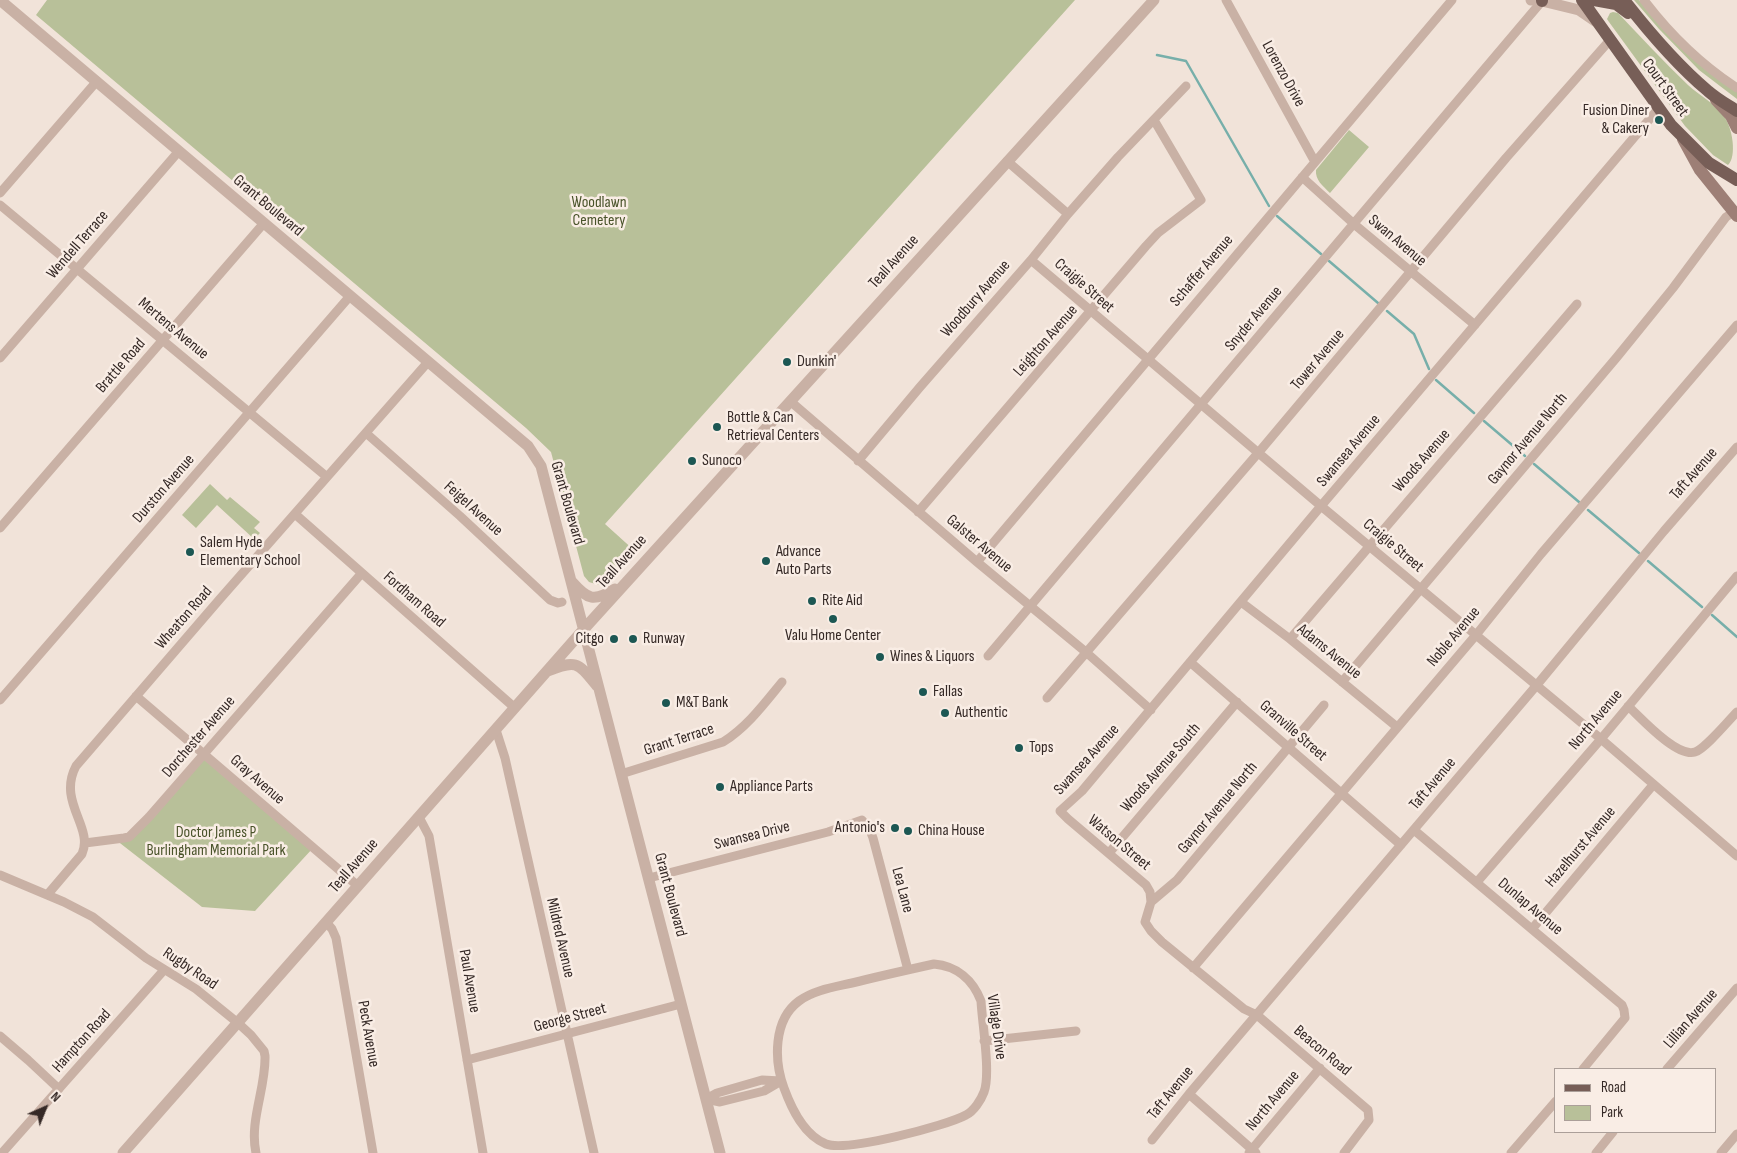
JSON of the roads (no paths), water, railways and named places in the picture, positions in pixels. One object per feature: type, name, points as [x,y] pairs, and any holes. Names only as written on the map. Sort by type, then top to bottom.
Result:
[{"type":"main road","name":"Court Street","points":[[1582,0],[1682,137],[1709,163],[1737,180]]},
{"type":"main road","points":[[1594,0],[1617,1]]},
{"type":"main road","name":"Court Street","points":[[1617,1],[1709,91],[1737,111]]},
{"type":"main road","points":[[1597,22],[1598,13],[1602,6],[1617,1]]},
{"type":"main road","points":[[1709,91],[1731,116],[1737,128]]},
{"type":"main road","points":[[1682,137],[1700,170],[1735,214]]},
{"type":"street","name":"Grant Boulevard","points":[[0,0],[528,446],[537,458],[541,466],[572,582],[720,1153]]},
{"type":"street","name":"Teall Avenue","points":[[123,1153],[584,629],[1154,0]]},
{"type":"street","name":"Lorenzo Drive","points":[[1226,0],[1315,162]]},
{"type":"street","name":"Schaffer Avenue","points":[[977,562],[1452,0]]},
{"type":"street","points":[[1542,0],[1578,10],[1597,22]]},
{"type":"street","name":"Snyder Avenue","points":[[988,656],[1542,0]]},
{"type":"street","points":[[1644,0],[1694,54],[1737,88]]},
{"type":"street","name":"Tower Avenue","points":[[1047,698],[1259,452],[1506,158],[1610,40]]},
{"type":"street","points":[[0,193],[97,81]]},
{"type":"street","name":"Woodbury Avenue","points":[[858,461],[1068,214],[1118,157],[1186,86]]},
{"type":"street","name":"Swansea Avenue","points":[[1060,811],[1067,807],[1082,791],[1659,108]]},
{"type":"street","name":"Leighton Avenue","points":[[918,512],[1158,233],[1201,200],[1154,120]]},
{"type":"street","name":"Wendell Terrace","points":[[0,358],[179,151]]},
{"type":"street","points":[[1007,161],[1068,214]]},
{"type":"street","name":"Swan Avenue","points":[[1302,177],[1354,224],[1475,325]]},
{"type":"street","name":"Mertens Avenue","points":[[0,205],[327,477]]},
{"type":"street","name":"Gaynor Avenue North","points":[[1342,682],[1673,288],[1726,217],[1735,214]]},
{"type":"street","name":"Brattle Road","points":[[0,528],[264,223]]},
{"type":"street","name":"Craigie Street","points":[[1030,260],[1601,739],[1737,856]]},
{"type":"street","name":"Durston Avenue","points":[[0,700],[350,296]]},
{"type":"street","name":"Woods Avenue","points":[[1290,639],[1577,304]]},
{"type":"street","name":"Noble Avenue","points":[[1194,968],[1737,325]]},
{"type":"street","name":"Wheaton Road","points":[[85,843],[83,832],[72,805],[70,789],[73,772],[83,756],[428,362]]},
{"type":"street","name":"Galster Avenue","points":[[790,400],[858,461],[1087,653],[1151,710]]},
{"type":"street","name":"Feigel Avenue","points":[[366,433],[460,516],[550,600],[558,603],[562,602]]},
{"type":"street","name":"Taft Avenue","points":[[1152,1140],[1536,686],[1664,531],[1737,447]]},
{"type":"street","name":"Fordham Road","points":[[294,514],[515,708]]},
{"type":"street","name":"Dorchester Avenue","points":[[85,843],[116,840],[128,836],[149,817],[361,574]]},
{"type":"street","name":"North Avenue","points":[[1477,882],[1601,739],[1737,576]]},
{"type":"street","points":[[572,582],[586,596],[592,598],[604,596],[627,581]]},
{"type":"street","name":"Adams Avenue","points":[[1241,602],[1290,639],[1397,727]]},
{"type":"street","name":"Granville Street","points":[[1190,662],[1401,845]]},
{"type":"street","points":[[547,672],[561,666],[576,665],[584,670],[599,689]]},
{"type":"street","name":"Grant Terrace","points":[[621,774],[723,742],[746,725],[782,682]]},
{"type":"street","name":"Gray Avenue","points":[[136,696],[358,886]]},
{"type":"street","name":"Woods Avenue South","points":[[1109,853],[1237,702]]},
{"type":"street","name":"Gaynor Avenue North","points":[[1152,902],[1177,880],[1324,705]]},
{"type":"street","points":[[1628,706],[1682,752],[1696,752],[1737,712]]},
{"type":"street","name":"Mildred Avenue","points":[[496,730],[505,758],[594,1153]]},
{"type":"street","name":"Hazelhurst Avenue","points":[[1532,929],[1653,785]]},
{"type":"street","name":"Watson Street","points":[[1060,811],[1146,885],[1152,902]]},
{"type":"street","name":"Paul Avenue","points":[[419,817],[429,836],[483,1153]]},
{"type":"street","name":"Swansea Drive","points":[[649,878],[828,832],[862,820]]},
{"type":"street","name":"Lea Lane","points":[[862,820],[873,838],[908,970]]},
{"type":"street","name":"Dunlap Avenue","points":[[1414,830],[1614,998],[1624,1010],[1625,1018],[1584,1068]]},
{"type":"street","points":[[48,894],[82,854],[85,843]]},
{"type":"street","name":"Rugby Road","points":[[0,875],[48,894],[93,917],[146,958],[196,989],[238,1022],[251,1035],[264,1051],[265,1056],[262,1092],[255,1126],[254,1145],[256,1153]]},
{"type":"street","name":"Beacon Road","points":[[1152,902],[1146,922],[1151,931],[1215,986],[1244,1009],[1257,1016],[1368,1110],[1369,1120],[1345,1153]]},
{"type":"street","name":"Peck Avenue","points":[[326,922],[336,938],[373,1153]]},
{"type":"street","name":"Village Drive","points":[[934,964],[956,970],[965,976],[977,991],[980,1001],[984,1041],[986,1086],[978,1102],[966,1115],[945,1123],[847,1150],[827,1144],[811,1134],[803,1126],[792,1109],[781,1080],[777,1061],[779,1032],[786,1014],[799,1001],[809,995],[829,988],[934,964]]},
{"type":"street","name":"Hampton Road","points":[[2,1153],[164,970]]},
{"type":"street","name":"Lillian Avenue","points":[[1669,1068],[1737,988]]},
{"type":"street","name":"George Street","points":[[467,1060],[681,1004]]},
{"type":"street","points":[[984,1041],[1076,1031]]},
{"type":"street","points":[[0,1036],[59,1089]]},
{"type":"street","name":"North Avenue","points":[[1253,1152],[1320,1068]]},
{"type":"street","points":[[706,1099],[720,1102],[764,1091],[781,1080]]},
{"type":"street","points":[[1189,1094],[1253,1152]]},
{"type":"street","points":[[1511,1153],[1554,1103]]},
{"type":"street","points":[[1596,1153],[1612,1133]]},
{"type":"street","points":[[1721,1153],[1737,1134]]},
{"type":"waterway","points":[[1157,55],[1186,61],[1269,206]]},
{"type":"waterway","points":[[1277,216],[1321,254]]},
{"type":"waterway","points":[[1329,261],[1378,303]]},
{"type":"waterway","points":[[1387,311],[1414,334],[1429,369]]},
{"type":"waterway","points":[[1436,380],[1474,413]]},
{"type":"waterway","points":[[1484,421],[1525,456]]},
{"type":"waterway","points":[[1534,464],[1579,502]]},
{"type":"waterway","points":[[1588,510],[1639,553]]},
{"type":"waterway","points":[[1648,561],[1702,607]]},
{"type":"waterway","points":[[1712,615],[1737,637]]},
{"type":"place","name":"Fusion Diner & Cakery","points":[[1659,120]]},
{"type":"place","name":"Dunkin'","points":[[787,362]]},
{"type":"place","name":"Bottle & Can Retrieval Centers","points":[[717,427]]},
{"type":"place","name":"Sunoco","points":[[692,461]]},
{"type":"place","name":"Salem Hyde Elementary School","points":[[190,552]]},
{"type":"place","name":"Advance Auto Parts","points":[[766,561]]},
{"type":"place","name":"Rite Aid","points":[[812,601]]},
{"type":"place","name":"Valu Home Center","points":[[833,619]]},
{"type":"place","name":"Citgo","points":[[614,639]]},
{"type":"place","name":"Runway","points":[[633,639]]},
{"type":"place","name":"Wines & Liquors","points":[[880,657]]},
{"type":"place","name":"Fallas","points":[[923,692]]},
{"type":"place","name":"M&T Bank","points":[[666,703]]},
{"type":"place","name":"Authentic","points":[[945,713]]},
{"type":"place","name":"Tops","points":[[1019,748]]},
{"type":"place","name":"Appliance Parts","points":[[720,787]]},
{"type":"place","name":"Antonio's","points":[[895,828]]},
{"type":"place","name":"China House","points":[[908,831]]},
{"type":"park label","name":"Woodlawn Cemetery","points":[[599,212]]},
{"type":"park label","name":"Doctor James P Burlingham Memorial Park","points":[[216,842]]}]
